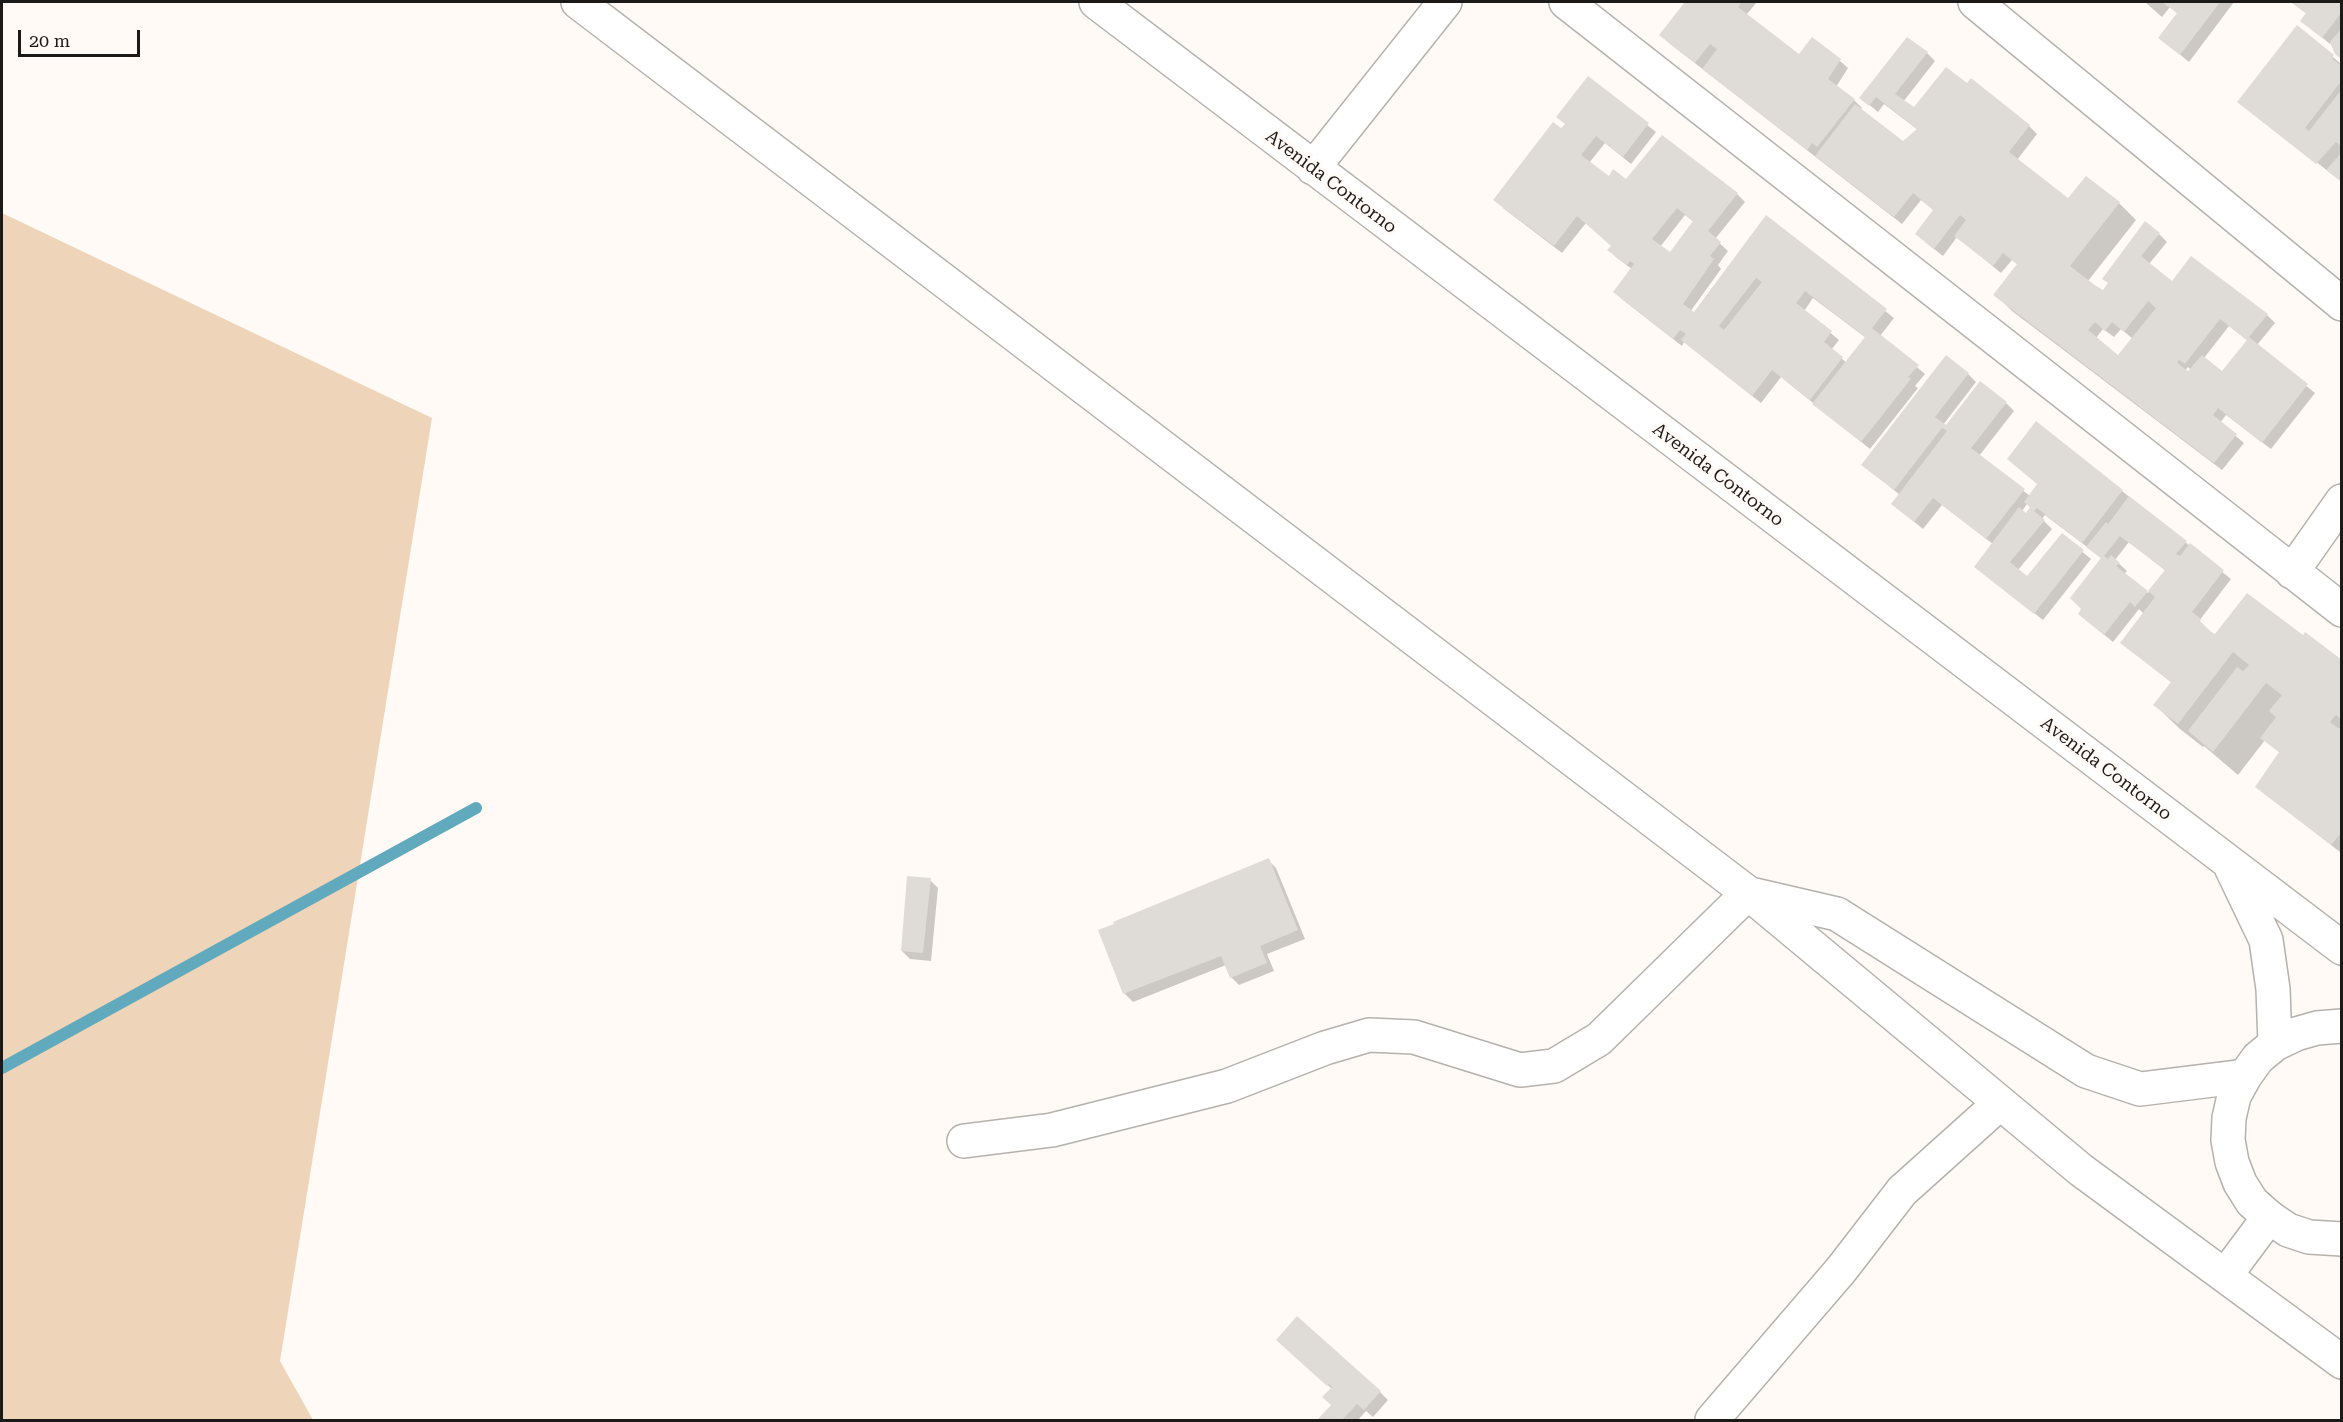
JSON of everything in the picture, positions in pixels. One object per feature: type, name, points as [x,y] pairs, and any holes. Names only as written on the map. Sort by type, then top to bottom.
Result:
[{"type":"main road","points":[[578,2],[1748,893],[2081,1170],[2342,1362]]},
{"type":"main road","name":"Avenida Contorno","points":[[1096,2],[2341,947]]},
{"type":"main road","points":[[1313,168],[1445,2]]},
{"type":"main road","points":[[1566,2],[2342,610]]},
{"type":"main road","points":[[1975,2],[2342,304]]},
{"type":"main road","points":[[2292,572],[2342,501]]},
{"type":"main road","points":[[2229,863],[2265,940],[2273,990],[2275,1044]]},
{"type":"main road","points":[[1748,893],[1837,914],[2086,1071],[2140,1089],[2245,1076]]},
{"type":"main road","points":[[963,1141],[1052,1130],[1227,1086],[1326,1048],[1369,1035],[1414,1037],[1520,1070],[1554,1066],[1599,1040],[1748,893]]},
{"type":"main road","points":[[2342,1026],[2317,1028],[2296,1034],[2275,1044],[2258,1058],[2245,1076],[2231,1107],[2228,1140],[2232,1162],[2240,1183],[2252,1202],[2269,1217],[2288,1230],[2309,1238],[2342,1239]]},
{"type":"main road","points":[[1712,1420],[1841,1270],[1902,1191],[2000,1103]]},
{"type":"main road","points":[[2225,1276],[2269,1217]]},
{"type":"shaded area","points":[[2,213],[432,418],[280,1361],[313,1420],[2,1420]]},
{"type":"building","points":[[1685,2],[1742,2],[1738,7],[1799,54],[1812,37],[1841,59],[1828,79],[1855,99],[1817,147],[1812,143],[1807,150],[1702,69],[1717,49],[1710,44],[1695,63],[1659,35]]},
{"type":"building","points":[[2162,2],[2220,2],[2180,55],[2158,38],[2177,13]]},
{"type":"building","points":[[2292,2],[2342,2],[2342,12],[2322,38],[2300,21],[2306,13]]},
{"type":"building","points":[[2297,25],[2334,55],[2332,59],[2342,66],[2342,80],[2305,128],[2309,131],[2342,89],[2342,147],[2336,142],[2316,164],[2237,102]]},
{"type":"building","points":[[2342,28],[2342,60],[2335,54],[2330,42]]},
{"type":"building","points":[[1907,37],[1928,52],[1895,94],[1914,107],[1946,67],[1967,83],[1971,78],[2030,125],[2009,152],[2068,198],[2086,176],[2120,202],[2070,266],[2103,290],[2108,283],[2102,279],[2145,221],[2160,233],[2141,256],[2172,281],[2191,256],[2268,314],[2249,337],[2308,384],[2262,443],[2218,408],[2213,415],[2237,434],[2214,463],[1993,295],[2017,264],[2003,253],[1993,266],[1954,236],[1966,220],[1960,215],[1934,249],[1915,234],[1933,210],[1913,193],[1894,217],[1815,156],[1855,104],[1903,141],[1917,129],[1876,97],[1869,106],[1859,98]],"holes":[[[2148,301],[2156,308],[2118,355],[2088,330],[2095,322],[2105,331],[2112,322],[2124,332]],[[2220,319],[2247,340],[2222,371],[2202,355],[2188,371],[2177,363],[2179,360],[2185,364]]]},
{"type":"building","points":[[1588,76],[1649,123],[1623,157],[1596,136],[1581,155],[1609,176],[1613,169],[1626,179],[1662,135],[1738,193],[1708,231],[1721,242],[1710,256],[1714,259],[1683,304],[1694,312],[1766,215],[1887,309],[1872,328],[1919,365],[1908,377],[1911,379],[1861,442],[1812,404],[1865,337],[1805,291],[1796,303],[1832,331],[1824,342],[1843,357],[1810,400],[1772,370],[1752,396],[1681,340],[1686,334],[1680,330],[1673,339],[1613,292],[1634,264],[1630,261],[1627,265],[1607,250],[1611,246],[1577,216],[1554,246],[1493,200],[1553,122],[1561,128],[1565,124],[1556,117]],"holes":[[[1677,208],[1693,221],[1670,252],[1652,239]],[[1756,278],[1762,282],[1724,330],[1719,326]]]},
{"type":"building","points":[[2342,152],[2342,182],[2326,170]]},
{"type":"building","points":[[1946,355],[1969,373],[1935,417],[1946,425],[1980,381],[2007,402],[1971,448],[2025,489],[1986,539],[1933,498],[1914,522],[1891,504],[1947,431],[1942,428],[1894,490],[1861,465]]},
{"type":"building","points":[[2036,421],[2123,490],[2082,543],[2037,508],[2034,511],[2045,520],[2010,562],[2027,576],[2062,533],[2084,550],[2034,614],[1974,567],[2019,507],[2026,513],[2030,507],[2024,502],[2037,484],[2007,459]]},
{"type":"building","points":[[2129,496],[2187,541],[2176,554],[2180,556],[2190,543],[2224,570],[2192,612],[2210,631],[2215,634],[2247,593],[2303,635],[2305,632],[2342,660],[2342,720],[2336,715],[2330,722],[2342,731],[2342,832],[2331,845],[2255,787],[2279,752],[2260,738],[2276,717],[2269,711],[2282,695],[2266,683],[2213,752],[2188,731],[2237,667],[2243,671],[2249,665],[2233,652],[2178,724],[2153,705],[2171,682],[2120,643],[2155,597],[2148,591],[2135,607],[2130,602],[2104,635],[2078,614],[2081,609],[2070,598],[2101,558],[2086,547],[2106,522],[2108,524]],"holes":[[[2120,536],[2165,570],[2148,591],[2116,566],[2120,563],[2111,555],[2108,559],[2104,556]]]},
{"type":"building","points":[[1269,858],[1298,930],[1260,946],[1267,963],[1230,978],[1221,956],[1123,994],[1098,930]]},
{"type":"building","points":[[907,876],[931,878],[923,953],[901,951]]},
{"type":"building","points":[[1297,1316],[1381,1391],[1364,1410],[1357,1404],[1342,1420],[1317,1420],[1331,1405],[1322,1397],[1332,1387],[1329,1384],[1327,1386],[1276,1340]]},
{"type":"waterway","points":[[2,1068],[476,808]]}]
